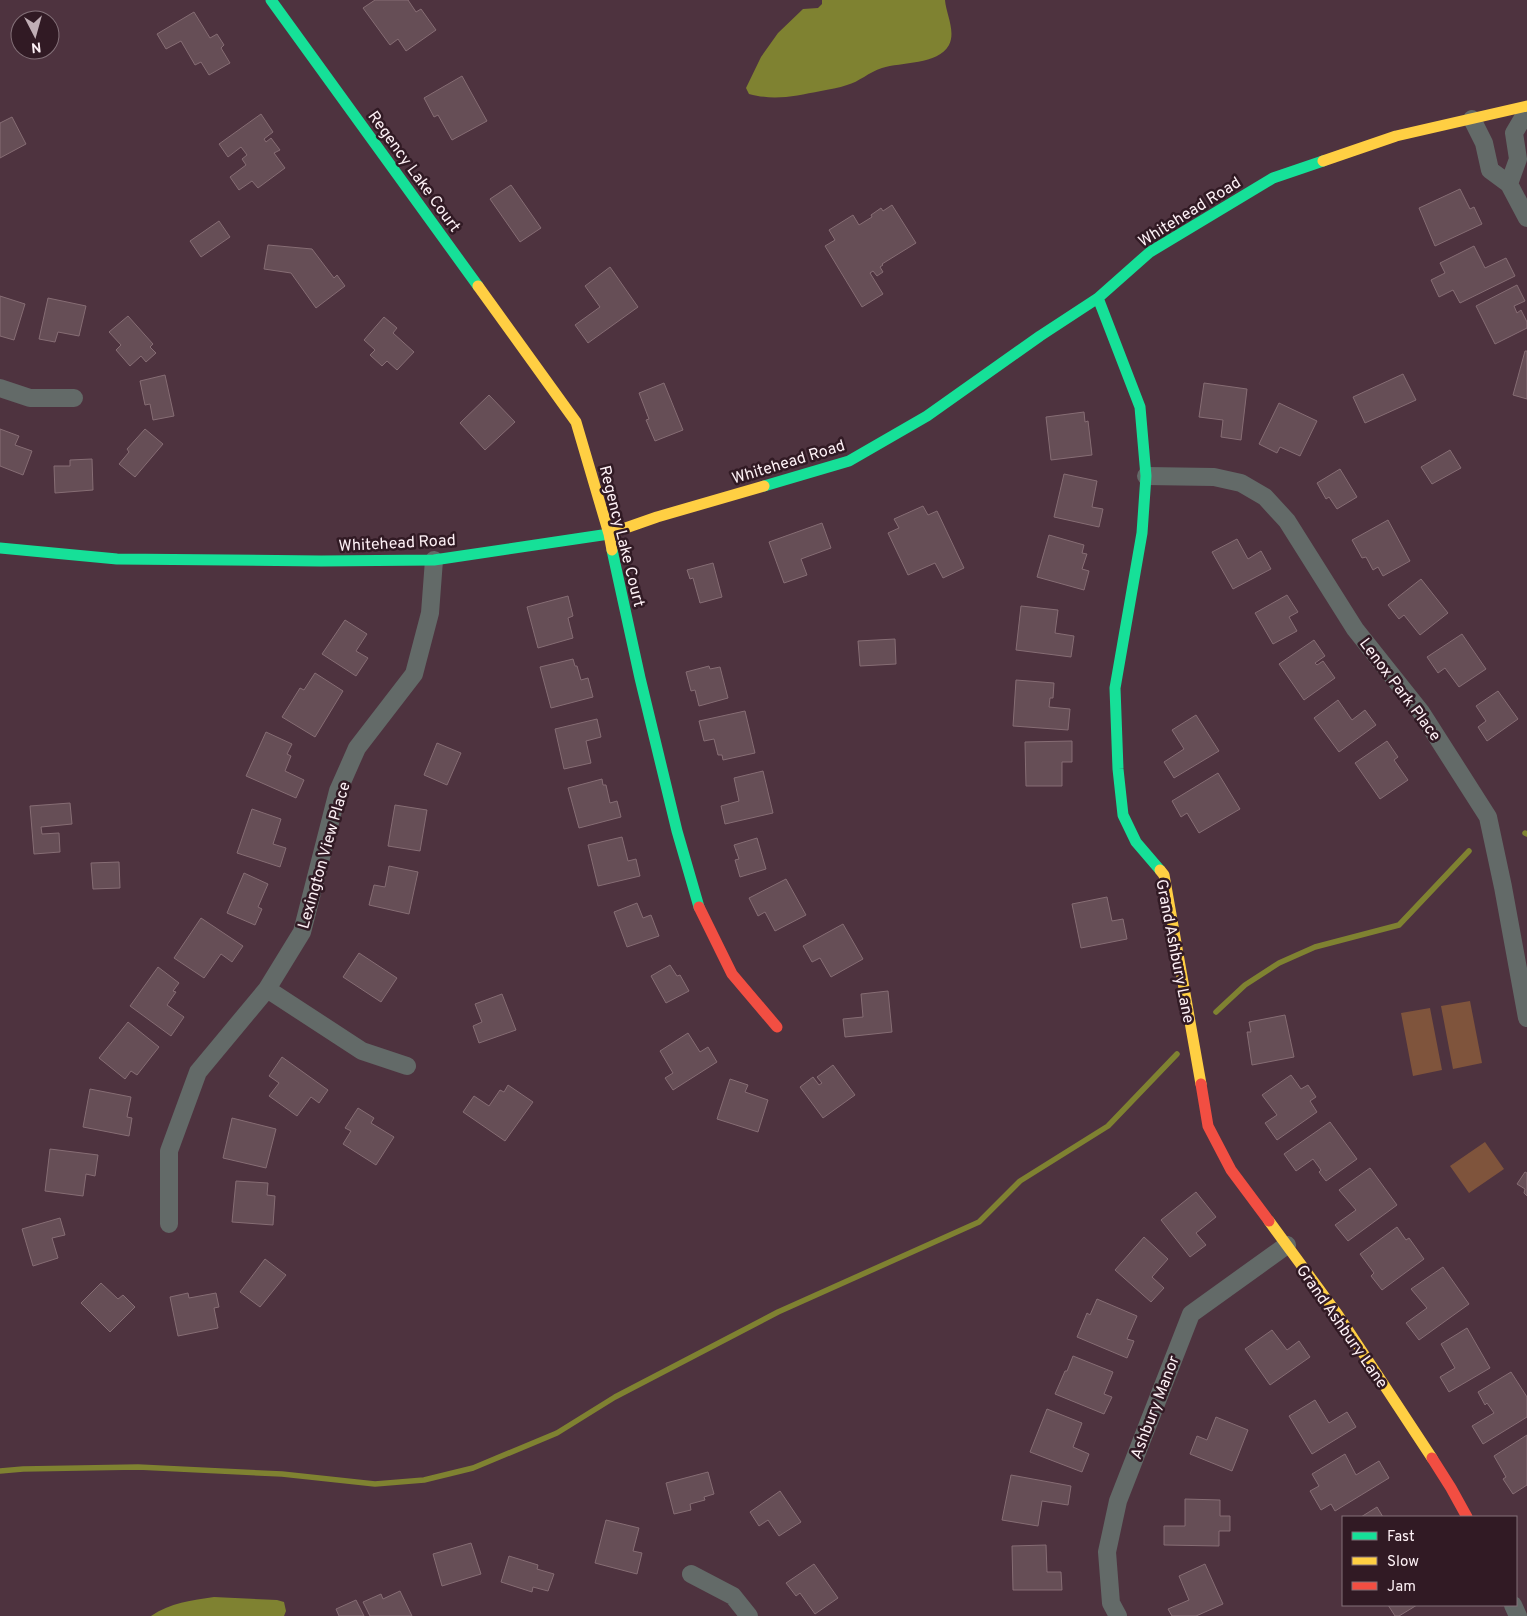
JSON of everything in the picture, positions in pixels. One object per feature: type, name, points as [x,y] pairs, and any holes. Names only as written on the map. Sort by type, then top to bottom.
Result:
[{"type":"street","name":"Regency Lake Court","points":[[271,0],[576,422],[609,534],[638,669],[677,831],[701,913],[732,974],[778,1027]]},
{"type":"street","name":"Whitehead Road","points":[[0,548],[117,559],[434,560],[609,534],[675,512],[849,461],[926,416],[1098,298],[1150,252],[1273,178],[1396,136],[1527,106]]},
{"type":"street","points":[[1509,184],[1518,159],[1514,133],[1527,111]]},
{"type":"street","points":[[1472,118],[1484,143],[1490,170],[1509,184],[1527,218]]},
{"type":"street","name":"Grand Ashbury Lane","points":[[1098,298],[1140,407],[1146,476],[1142,532],[1115,688],[1118,768],[1123,815],[1136,842],[1164,876],[1208,1126],[1231,1170],[1338,1315],[1451,1488],[1466,1516]]},
{"type":"street","points":[[0,388],[30,398],[74,398]]},
{"type":"street","name":"Lenox Park Place","points":[[1146,476],[1214,477],[1241,483],[1265,497],[1287,521],[1355,629],[1421,712],[1488,817],[1527,1018]]},
{"type":"street","name":"Lexington View Place","points":[[169,1224],[169,1151],[198,1072],[267,989],[302,932],[338,791],[357,748],[414,674],[430,613],[434,560]]},
{"type":"street","points":[[267,989],[362,1051],[406,1066]]},
{"type":"street","name":"Ashbury Manor","points":[[1118,1616],[1111,1602],[1107,1552],[1118,1501],[1191,1314],[1287,1245]]},
{"type":"street","points":[[692,1574],[733,1596],[749,1616]]},
{"type":"shaded area","points":[[822,0],[945,0],[951,28],[951,40],[944,51],[937,56],[918,62],[882,68],[856,82],[841,87],[785,97],[749,94],[746,88],[761,57],[778,33],[803,9],[818,8],[822,4]]},
{"type":"shaded area","points":[[1470,1001],[1482,1063],[1453,1069],[1441,1006]]},
{"type":"shaded area","points":[[1430,1008],[1442,1070],[1413,1076],[1401,1013]]},
{"type":"shaded area","points":[[1485,1142],[1504,1169],[1469,1193],[1450,1166]]},
{"type":"shaded area","points":[[214,1597],[277,1600],[284,1602],[286,1611],[284,1616],[151,1616],[173,1605]]},
{"type":"building","points":[[375,0],[408,0],[416,12],[421,9],[436,30],[406,51],[398,39],[390,45],[363,8]]},
{"type":"building","points":[[194,12],[210,38],[217,34],[224,45],[221,48],[230,63],[209,75],[201,62],[195,65],[181,41],[166,49],[157,34]]},
{"type":"building","points":[[462,76],[487,121],[452,140],[438,115],[434,117],[424,98]]},
{"type":"building","points":[[261,114],[273,132],[264,139],[266,142],[271,138],[280,150],[274,153],[285,168],[258,188],[252,181],[239,190],[230,177],[246,165],[242,159],[247,155],[241,147],[228,157],[219,144]]},
{"type":"building","points":[[12,117],[26,144],[0,158],[0,123]]},
{"type":"building","points":[[511,185],[541,228],[520,242],[490,199]]},
{"type":"building","points":[[1460,189],[1470,209],[1474,207],[1482,224],[1435,246],[1419,208]]},
{"type":"building","points":[[892,205],[916,243],[882,264],[880,267],[883,272],[877,276],[873,271],[870,273],[883,294],[862,307],[825,246],[835,240],[829,230],[853,215],[859,225],[872,217],[871,215],[881,208],[883,211]]},
{"type":"building","points":[[219,221],[230,237],[201,257],[190,241]]},
{"type":"building","points":[[268,245],[312,249],[334,278],[337,275],[345,286],[316,308],[291,273],[264,269]]},
{"type":"building","points":[[1474,246],[1485,268],[1506,258],[1515,276],[1460,303],[1453,290],[1439,297],[1431,280],[1445,273],[1440,263]]},
{"type":"building","points":[[610,267],[638,307],[588,343],[575,325],[600,307],[585,286]]},
{"type":"building","points":[[1517,285],[1525,301],[1514,306],[1517,313],[1521,310],[1527,322],[1527,328],[1495,344],[1476,306]]},
{"type":"building","points":[[0,296],[25,304],[14,340],[0,336]]},
{"type":"building","points":[[48,298],[86,306],[79,336],[58,332],[55,342],[39,339]]},
{"type":"building","points":[[128,316],[153,344],[150,347],[156,353],[146,362],[141,356],[130,366],[116,350],[121,345],[109,332]]},
{"type":"building","points":[[384,317],[397,328],[393,333],[414,352],[397,370],[387,361],[382,366],[370,355],[375,350],[364,340]]},
{"type":"building","points":[[1525,351],[1527,351],[1527,399],[1513,395]]},
{"type":"building","points":[[1403,374],[1416,400],[1365,423],[1353,397]]},
{"type":"building","points":[[165,375],[174,416],[153,420],[150,404],[145,405],[140,381]]},
{"type":"building","points":[[664,383],[683,430],[655,441],[646,420],[649,419],[639,393]]},
{"type":"building","points":[[1204,383],[1247,389],[1241,440],[1221,437],[1223,420],[1199,417]]},
{"type":"building","points":[[489,395],[515,422],[485,450],[460,423]]},
{"type":"building","points":[[1279,403],[1317,421],[1300,456],[1280,447],[1277,453],[1259,444]]},
{"type":"building","points":[[1084,412],[1085,422],[1088,421],[1092,455],[1051,460],[1046,417]]},
{"type":"building","points":[[0,429],[19,436],[15,445],[32,451],[23,475],[0,466]]},
{"type":"building","points":[[145,429],[163,444],[135,477],[119,464],[129,452],[127,449]]},
{"type":"building","points":[[1450,450],[1461,468],[1432,484],[1421,467]]},
{"type":"building","points":[[92,459],[93,490],[55,493],[54,466],[70,466],[70,460]]},
{"type":"building","points":[[1340,469],[1357,497],[1337,509],[1329,497],[1326,499],[1317,483]]},
{"type":"building","points":[[1064,474],[1097,481],[1092,507],[1103,509],[1099,527],[1054,517]]},
{"type":"building","points":[[923,506],[928,515],[937,511],[964,568],[943,578],[935,563],[908,575],[888,533],[899,528],[894,519]]},
{"type":"building","points":[[1388,520],[1410,561],[1383,576],[1378,567],[1373,570],[1366,557],[1362,558],[1352,540]]},
{"type":"building","points":[[822,523],[831,548],[801,559],[807,575],[784,583],[769,542]]},
{"type":"building","points":[[1049,535],[1084,545],[1082,553],[1087,554],[1082,569],[1089,571],[1084,590],[1037,577]]},
{"type":"building","points":[[1237,539],[1248,559],[1261,551],[1271,569],[1233,589],[1212,552]]},
{"type":"building","points":[[713,563],[722,597],[700,603],[693,578],[690,579],[687,570]]},
{"type":"building","points":[[1421,579],[1448,613],[1420,635],[1404,615],[1399,619],[1388,605]]},
{"type":"building","points":[[1287,595],[1298,612],[1289,617],[1297,631],[1273,644],[1255,613]]},
{"type":"building","points":[[568,596],[573,616],[568,618],[573,638],[538,648],[527,607]]},
{"type":"building","points":[[1021,606],[1058,610],[1055,633],[1074,636],[1071,657],[1016,650]]},
{"type":"building","points":[[345,620],[367,634],[356,651],[368,658],[356,676],[322,654]]},
{"type":"building","points":[[1462,634],[1486,669],[1459,687],[1445,668],[1438,673],[1427,657]]},
{"type":"building","points":[[895,639],[896,664],[860,666],[858,641]]},
{"type":"building","points":[[1314,640],[1325,656],[1315,663],[1317,665],[1323,661],[1335,678],[1304,700],[1279,664]]},
{"type":"building","points":[[573,659],[581,680],[588,678],[593,697],[551,708],[540,667]]},
{"type":"building","points":[[709,666],[710,669],[720,667],[728,698],[699,706],[695,690],[691,691],[686,672]]},
{"type":"building","points":[[315,673],[343,691],[315,737],[282,717],[300,688],[304,690]]},
{"type":"building","points":[[1016,680],[1054,683],[1053,698],[1050,698],[1049,707],[1070,709],[1068,730],[1013,726]]},
{"type":"building","points":[[1498,691],[1518,719],[1487,741],[1478,727],[1486,721],[1476,706]]},
{"type":"building","points":[[1338,700],[1352,720],[1365,710],[1376,725],[1339,752],[1314,718]]},
{"type":"building","points":[[745,711],[755,753],[723,760],[722,755],[718,755],[714,739],[704,741],[699,721]]},
{"type":"building","points":[[1196,715],[1219,751],[1174,778],[1164,762],[1184,749],[1172,730]]},
{"type":"building","points":[[597,719],[601,737],[586,741],[591,763],[564,769],[555,729]]},
{"type":"building","points":[[266,732],[292,744],[287,754],[291,756],[285,771],[304,780],[296,798],[246,776]]},
{"type":"building","points":[[1072,741],[1072,762],[1062,762],[1062,786],[1026,786],[1025,742]]},
{"type":"building","points":[[1387,741],[1398,757],[1394,760],[1408,780],[1380,799],[1355,763]]},
{"type":"building","points":[[437,743],[461,753],[447,785],[424,775]]},
{"type":"building","points":[[763,771],[773,813],[725,824],[721,806],[739,801],[734,778]]},
{"type":"building","points":[[1218,773],[1240,809],[1199,833],[1187,813],[1181,817],[1172,801]]},
{"type":"building","points":[[602,779],[603,785],[606,785],[610,803],[617,801],[621,817],[579,828],[568,788]]},
{"type":"building","points":[[70,803],[72,824],[41,827],[42,834],[59,833],[60,852],[34,854],[30,806]]},
{"type":"building","points":[[395,805],[427,810],[420,851],[388,846]]},
{"type":"building","points":[[252,809],[281,819],[273,844],[286,848],[280,867],[237,853]]},
{"type":"building","points":[[622,837],[628,861],[636,859],[640,876],[598,886],[588,845]]},
{"type":"building","points":[[757,838],[766,869],[740,877],[735,860],[739,859],[734,845]]},
{"type":"building","points":[[119,862],[120,888],[93,889],[91,863]]},
{"type":"building","points":[[389,866],[418,872],[409,914],[369,905],[374,885],[385,887]]},
{"type":"building","points":[[244,873],[268,884],[258,907],[262,909],[255,925],[227,913]]},
{"type":"building","points":[[786,879],[806,915],[775,931],[765,912],[758,916],[749,898]]},
{"type":"building","points":[[1107,897],[1112,921],[1123,919],[1127,939],[1081,948],[1072,904]]},
{"type":"building","points":[[637,903],[643,918],[651,915],[659,936],[627,947],[614,912]]},
{"type":"building","points":[[201,918],[243,946],[232,962],[221,954],[204,978],[174,958]]},
{"type":"building","points":[[843,924],[863,959],[831,977],[820,958],[812,962],[803,946]]},
{"type":"building","points":[[359,953],[397,978],[381,1002],[343,977]]},
{"type":"building","points":[[670,965],[677,976],[680,975],[689,991],[666,1003],[651,976]]},
{"type":"building","points":[[158,967],[179,983],[173,991],[176,992],[167,1005],[184,1017],[171,1036],[130,1006]]},
{"type":"building","points":[[888,991],[892,1032],[845,1037],[843,1019],[863,1017],[861,994]]},
{"type":"building","points":[[502,994],[516,1030],[479,1043],[473,1026],[482,1022],[475,1004]]},
{"type":"building","points":[[1285,1015],[1294,1057],[1252,1065],[1247,1032],[1251,1032],[1249,1022]]},
{"type":"building","points":[[128,1022],[159,1047],[137,1075],[131,1071],[125,1079],[99,1058]]},
{"type":"building","points":[[688,1033],[700,1052],[708,1047],[717,1062],[673,1090],[665,1078],[673,1073],[660,1051]]},
{"type":"building","points":[[282,1057],[328,1090],[319,1103],[311,1097],[297,1116],[269,1096],[279,1083],[269,1076]]},
{"type":"building","points":[[833,1065],[855,1095],[823,1118],[800,1087],[813,1077],[819,1085],[822,1083],[817,1077]]},
{"type":"building","points":[[1291,1075],[1301,1089],[1308,1085],[1316,1097],[1310,1101],[1317,1112],[1277,1140],[1265,1123],[1277,1115],[1262,1095]]},
{"type":"building","points":[[730,1079],[748,1085],[745,1092],[768,1100],[758,1132],[717,1119]]},
{"type":"building","points":[[508,1085],[533,1102],[505,1141],[463,1112],[474,1096],[489,1106],[500,1090],[504,1092]]},
{"type":"building","points":[[90,1089],[131,1097],[127,1117],[132,1118],[129,1136],[83,1127]]},
{"type":"building","points":[[358,1108],[374,1118],[371,1123],[394,1137],[376,1165],[343,1144],[351,1131],[345,1128]]},
{"type":"building","points":[[232,1118],[276,1129],[266,1168],[223,1158]]},
{"type":"building","points":[[1330,1122],[1357,1159],[1326,1181],[1313,1159],[1296,1171],[1284,1154]]},
{"type":"building","points":[[50,1149],[98,1155],[95,1176],[86,1174],[83,1196],[45,1191]]},
{"type":"building","points":[[1370,1168],[1397,1205],[1348,1241],[1335,1225],[1356,1210],[1339,1190]]},
{"type":"building","points":[[1525,1172],[1527,1173],[1527,1196],[1524,1193],[1525,1189],[1517,1184]]},
{"type":"building","points":[[236,1181],[268,1183],[267,1195],[275,1196],[273,1225],[232,1222]]},
{"type":"building","points":[[1196,1192],[1216,1217],[1196,1233],[1206,1245],[1190,1257],[1161,1220]]},
{"type":"building","points":[[60,1218],[65,1235],[52,1238],[58,1258],[33,1266],[22,1229]]},
{"type":"building","points":[[1397,1227],[1406,1240],[1409,1238],[1424,1259],[1382,1290],[1371,1276],[1374,1273],[1360,1254]]},
{"type":"building","points":[[1144,1237],[1168,1259],[1152,1277],[1164,1288],[1151,1302],[1115,1270]]},
{"type":"building","points":[[265,1259],[286,1275],[260,1307],[240,1292]]},
{"type":"building","points":[[1443,1267],[1469,1304],[1419,1340],[1406,1323],[1427,1308],[1411,1289]]},
{"type":"building","points":[[101,1283],[118,1299],[123,1295],[135,1307],[110,1332],[81,1303]]},
{"type":"building","points":[[188,1293],[189,1298],[216,1293],[219,1307],[214,1308],[218,1328],[178,1336],[170,1297]]},
{"type":"building","points":[[1097,1299],[1137,1316],[1127,1339],[1134,1341],[1127,1358],[1077,1337],[1087,1313],[1090,1315]]},
{"type":"building","points":[[1467,1328],[1490,1368],[1449,1392],[1440,1377],[1455,1368],[1441,1344]]},
{"type":"building","points":[[1272,1330],[1287,1350],[1299,1341],[1310,1357],[1270,1385],[1245,1349]]},
{"type":"building","points":[[1073,1356],[1113,1372],[1104,1394],[1112,1397],[1104,1414],[1055,1394]]},
{"type":"building","points":[[1511,1372],[1527,1397],[1527,1417],[1483,1444],[1472,1426],[1494,1413],[1487,1403],[1485,1405],[1478,1392]]},
{"type":"building","points":[[1315,1400],[1329,1423],[1347,1412],[1356,1427],[1312,1454],[1289,1416]]},
{"type":"building","points":[[1047,1409],[1082,1423],[1073,1447],[1089,1454],[1082,1472],[1030,1452]]},
{"type":"building","points":[[1216,1417],[1248,1430],[1232,1471],[1190,1454],[1197,1436],[1207,1440]]},
{"type":"building","points":[[1527,1435],[1527,1485],[1513,1494],[1503,1479],[1506,1477],[1494,1456]]},
{"type":"building","points":[[1345,1454],[1356,1475],[1379,1461],[1389,1478],[1335,1511],[1331,1504],[1321,1510],[1310,1491],[1319,1486],[1312,1474]]},
{"type":"building","points":[[708,1472],[714,1494],[704,1497],[705,1500],[690,1504],[691,1510],[674,1514],[666,1483]]},
{"type":"building","points":[[1011,1475],[1071,1486],[1068,1505],[1042,1501],[1038,1526],[1002,1520]]},
{"type":"building","points":[[780,1491],[801,1522],[779,1536],[768,1520],[759,1526],[750,1512]]},
{"type":"building","points":[[1185,1499],[1220,1500],[1220,1516],[1230,1516],[1230,1531],[1219,1531],[1219,1546],[1164,1545],[1164,1526],[1185,1526]]},
{"type":"building","points":[[1377,1507],[1382,1516],[1363,1516]]},
{"type":"building","points":[[606,1520],[639,1528],[633,1551],[642,1553],[637,1574],[595,1563]]},
{"type":"building","points":[[471,1543],[481,1574],[442,1586],[433,1554]]},
{"type":"building","points":[[1046,1545],[1047,1572],[1061,1572],[1062,1590],[1013,1590],[1012,1546]]},
{"type":"building","points":[[509,1556],[538,1565],[537,1569],[554,1574],[548,1591],[533,1587],[532,1592],[501,1582]]},
{"type":"building","points":[[814,1564],[838,1598],[815,1614],[800,1593],[796,1596],[786,1583]]},
{"type":"building","points":[[1205,1564],[1223,1604],[1196,1616],[1172,1616],[1168,1609],[1189,1600],[1179,1576]]},
{"type":"building","points":[[400,1591],[412,1616],[370,1616],[363,1602],[381,1594],[383,1599]]},
{"type":"building","points":[[356,1600],[364,1616],[339,1616],[336,1609]]},
{"type":"building","points":[[1389,1606],[1415,1606],[1399,1616],[1395,1616]]},
{"type":"waterway","points":[[1216,1012],[1245,985],[1279,963],[1315,947],[1399,925],[1469,851]]},
{"type":"waterway","points":[[0,1471],[138,1467],[282,1474],[375,1484],[424,1480],[473,1468],[557,1433],[615,1397],[778,1312],[979,1222],[1020,1181],[1108,1126],[1177,1054]]},
{"type":"traffic: fast","points":[[271,0],[478,286]]},
{"type":"traffic: fast","points":[[764,486],[849,461],[927,416],[1040,336],[1098,298],[1150,252],[1273,178],[1323,161]]},
{"type":"traffic: fast","points":[[1098,298],[1140,407],[1146,476],[1142,533],[1115,688],[1118,769],[1123,815],[1136,842],[1160,870]]},
{"type":"traffic: fast","points":[[0,548],[117,559],[434,560],[609,534],[617,531]]},
{"type":"traffic: fast","points":[[612,550],[640,678],[677,831],[699,907]]},
{"type":"traffic: slow","points":[[1323,161],[1396,136],[1527,106]]},
{"type":"traffic: slow","points":[[478,286],[576,422],[612,550]]},
{"type":"traffic: slow","points":[[617,531],[657,517],[764,486]]},
{"type":"traffic: slow","points":[[1160,870],[1164,875],[1201,1084]]},
{"type":"traffic: slow","points":[[1269,1221],[1338,1315],[1432,1458]]},
{"type":"traffic: jam","points":[[699,907],[732,974],[777,1027]]},
{"type":"traffic: jam","points":[[1201,1084],[1208,1126],[1231,1170],[1269,1221]]},
{"type":"traffic: jam","points":[[1432,1458],[1466,1516]]}]
